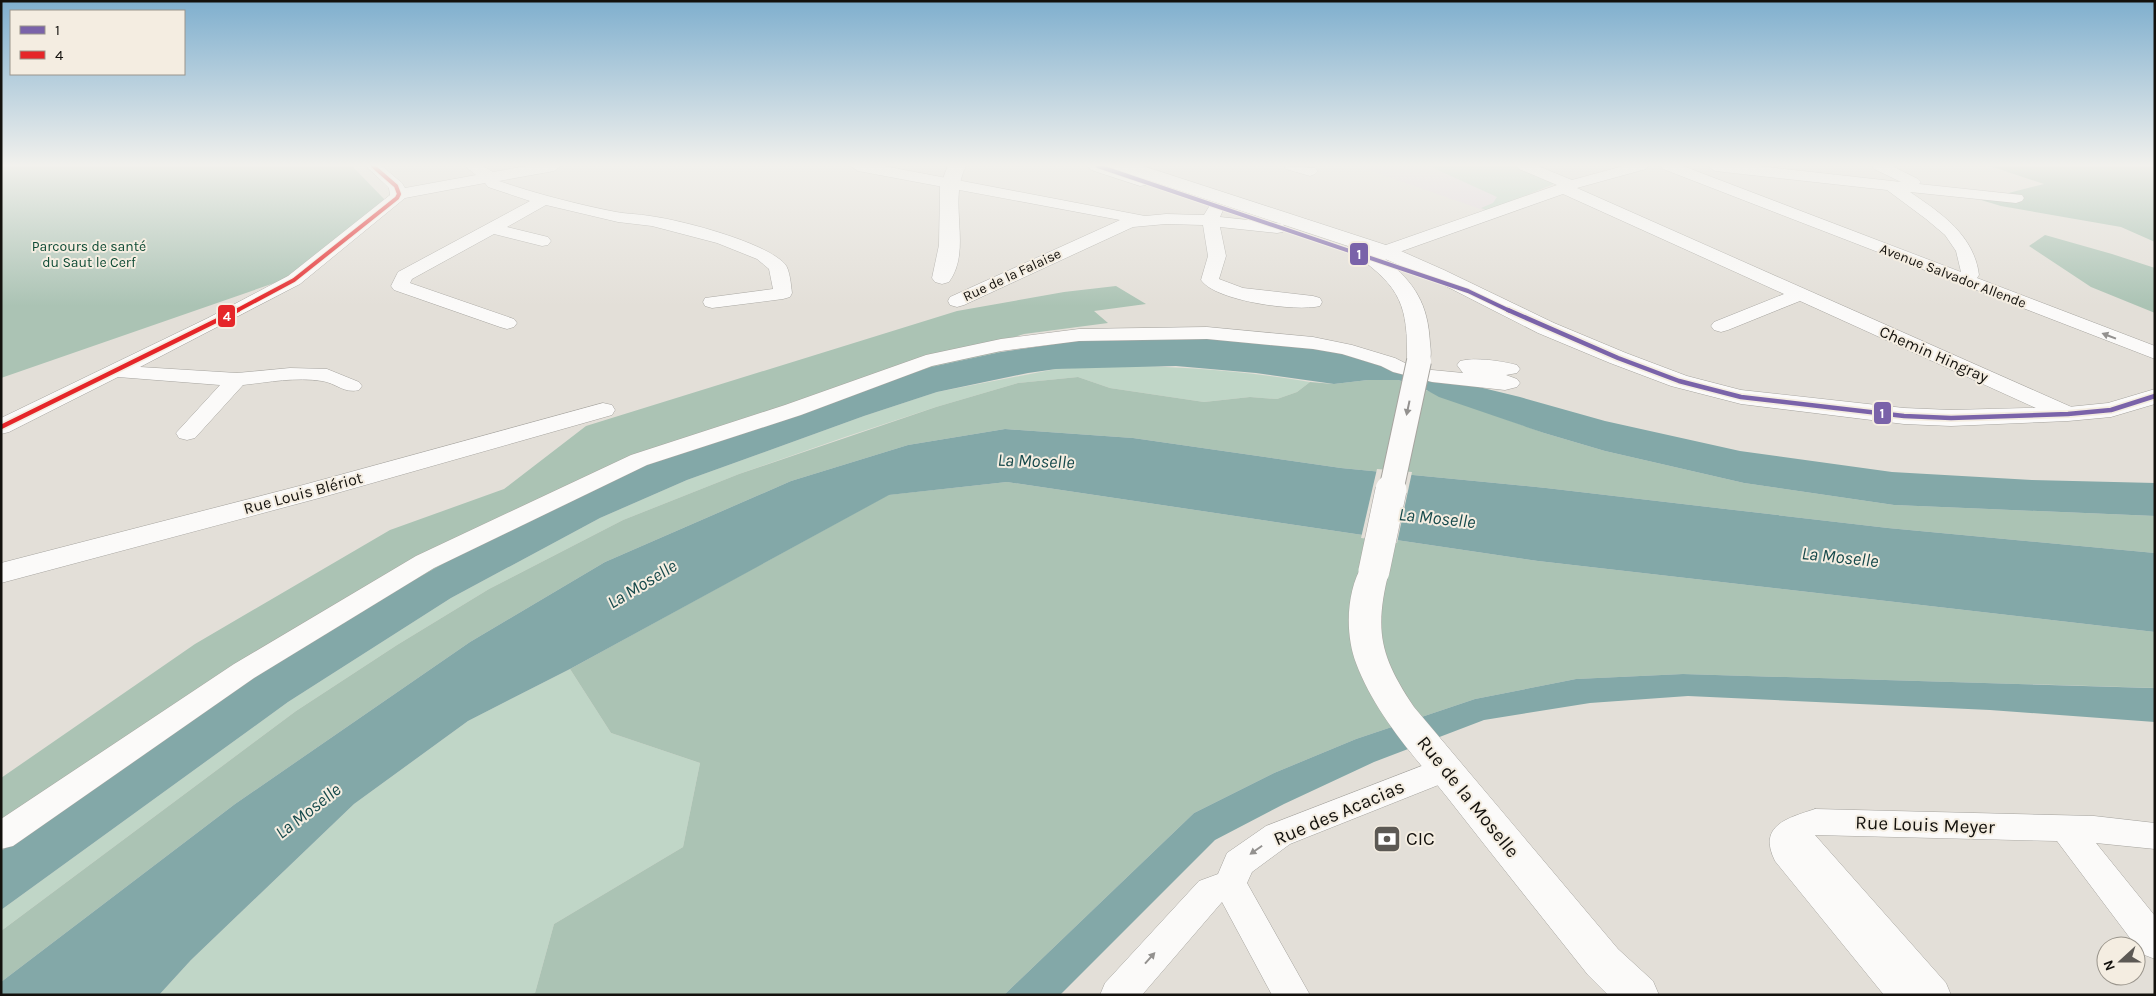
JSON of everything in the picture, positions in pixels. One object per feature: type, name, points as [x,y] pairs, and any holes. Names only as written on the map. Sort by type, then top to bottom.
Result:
[{"type":"main road","points":[[942,278],[948,254],[949,212]]},
{"type":"main road","points":[[1210,212],[1277,228],[1437,274],[1546,328],[1618,358],[1679,381],[1741,397],[1904,416],[1951,418],[2111,410],[2155,396]]},
{"type":"main road","points":[[1253,212],[1444,283],[1468,290]]},
{"type":"main road","points":[[1363,252],[1406,292],[1423,286],[1444,283]]},
{"type":"main road","points":[[1363,252],[1365,263],[1383,277],[1396,292],[1416,324]]},
{"type":"main road","name":"Rue de la Moselle","points":[[1406,292],[1414,307],[1419,340],[1419,361],[1374,571],[1366,598],[1364,625],[1368,655],[1382,687],[1402,716],[1602,962],[1638,995]]},
{"type":"main road","name":"Rue Louis Blériot","points":[[1,573],[313,491],[603,410]]},
{"type":"street","points":[[1,427],[116,371],[294,280],[379,212]]},
{"type":"street","points":[[507,323],[400,286],[404,276],[521,212]]},
{"type":"street","points":[[595,212],[618,218],[652,220],[723,239],[763,255],[778,267],[783,293],[712,302]]},
{"type":"street","points":[[1113,212],[1144,220]]},
{"type":"street","points":[[1363,252],[1485,212]]},
{"type":"street","name":"Chemin Hingray","points":[[1624,212],[2063,412]]},
{"type":"street","name":"Avenue Salvador Allende","points":[[1788,212],[2155,353]]},
{"type":"street","points":[[1929,212],[1956,238],[1966,253],[1970,275],[1963,280]]},
{"type":"street","points":[[1214,214],[1217,256],[1210,280],[1213,285],[1224,290],[1292,302],[1313,302]]},
{"type":"street","name":"Rue de la Falaise","points":[[957,301],[1118,226],[1144,220],[1214,214]]},
{"type":"street","points":[[492,228],[542,242]]},
{"type":"street","points":[[1721,326],[1800,294]]},
{"type":"street","points":[[1,836],[244,671],[425,562],[524,513],[639,460],[793,410],[926,361],[1001,345],[1079,335],[1199,333],[1313,343],[1345,349],[1388,362],[1400,368],[1432,376],[1505,384],[1510,383],[1470,369],[1466,365],[1510,369]]},
{"type":"street","points":[[116,371],[179,377],[237,379],[290,374],[327,375],[352,386]]},
{"type":"street","points":[[187,433],[237,379]]},
{"type":"street","name":"Rue des Acacias","points":[[1230,884],[1238,862],[1278,835],[1439,761]]},
{"type":"street","name":"Rue Louis Meyer","points":[[1787,835],[1796,829],[1815,822],[2094,829],[2155,836]]},
{"type":"street","points":[[2066,829],[2155,943]]},
{"type":"street","points":[[1787,835],[1787,851],[1907,995]]},
{"type":"street","points":[[1787,835],[1806,847],[1933,995]]},
{"type":"street","points":[[1118,995],[1211,891],[1230,884],[1292,995]]},
{"type":"green space","name":"Parcours de santé du Saut le Cerf","points":[[1,212],[369,212],[283,280],[1,378]]},
{"type":"green space","points":[[2038,212],[2155,212],[2155,242],[2121,227]]},
{"type":"green space","points":[[2045,235],[2155,268],[2155,313],[2091,287],[2029,246]]},
{"type":"green space","points":[[1116,286],[1146,304],[1094,311],[1108,323],[1024,334],[987,346],[1001,352],[936,366],[732,435],[103,780],[1,851],[1,778],[195,644],[390,530],[504,489],[586,426],[957,311],[1064,292]]},
{"type":"green space","points":[[1116,366],[1213,370],[1310,382],[1297,392],[1277,399],[1250,397],[1204,402],[1110,388],[1078,377],[1018,383],[936,407],[845,437],[739,474],[623,520],[489,589],[397,645],[296,711],[1,931],[1,910],[288,702],[451,598],[600,518],[687,480],[864,416],[937,392],[1056,369]]},
{"type":"green space","points":[[1078,377],[1110,388],[1204,402],[1250,397],[1277,399],[1297,392],[1310,382],[1334,384],[1368,380],[1398,380],[1544,433],[1605,451],[1744,483],[1894,505],[2155,516],[2155,553],[1888,528],[1546,488],[1341,468],[1133,438],[1005,429],[908,445],[791,481],[605,562],[470,642],[235,804],[1,982],[1,931],[296,711],[397,645],[489,589],[623,520],[739,474],[936,407],[1018,383]]},
{"type":"green space","points":[[1007,482],[1538,561],[2155,632],[2155,688],[1683,674],[1576,679],[1475,699],[1356,739],[1274,773],[1194,813],[1004,995],[522,995],[535,993],[554,924],[683,847],[700,763],[611,733],[570,669],[888,495]]},
{"type":"green space","points":[[570,669],[611,733],[700,763],[683,847],[554,924],[535,993],[522,995],[159,995],[191,960],[354,804],[468,721]]},
{"type":"water","points":[[1165,336],[1306,345],[1520,397],[1605,421],[1740,451],[1892,472],[2032,480],[2155,483],[2155,516],[1894,505],[1744,483],[1605,451],[1544,433],[1439,397],[1421,387],[1398,380],[1368,380],[1334,384],[1256,373],[1176,366],[1056,369],[1028,373],[937,392],[864,416],[687,480],[600,518],[451,598],[288,702],[1,910],[1,851],[206,706],[377,601],[514,524],[637,467],[931,367],[1001,352],[1083,340]]},
{"type":"water","name":"La Moselle","points":[[1005,429],[1133,438],[1341,468],[1546,488],[1888,528],[2155,553],[2155,632],[1538,561],[1007,482],[889,495],[570,669],[468,721],[354,804],[191,960],[159,995],[1,995],[1,982],[235,804],[470,642],[605,562],[791,481],[908,445]]},
{"type":"water","points":[[1683,674],[2155,688],[2155,722],[1990,710],[1688,696],[1590,703],[1484,720],[1374,762],[1284,804],[1215,840],[1060,995],[1004,995],[1194,813],[1274,773],[1356,739],[1475,699],[1576,679]]},
{"type":"pier","points":[[1377,469],[1412,472],[1397,543],[1361,538]]},
{"type":"transit line","name":"4","points":[[1,427],[215,322],[294,280],[379,212]]},
{"type":"transit line","name":"1","points":[[1236,212],[1468,291],[1546,328],[1679,381],[1741,397],[1904,416],[1951,418],[2068,414],[2111,410],[2155,396]]},
{"type":"place","name":"CIC","points":[[1387,839]]}]
